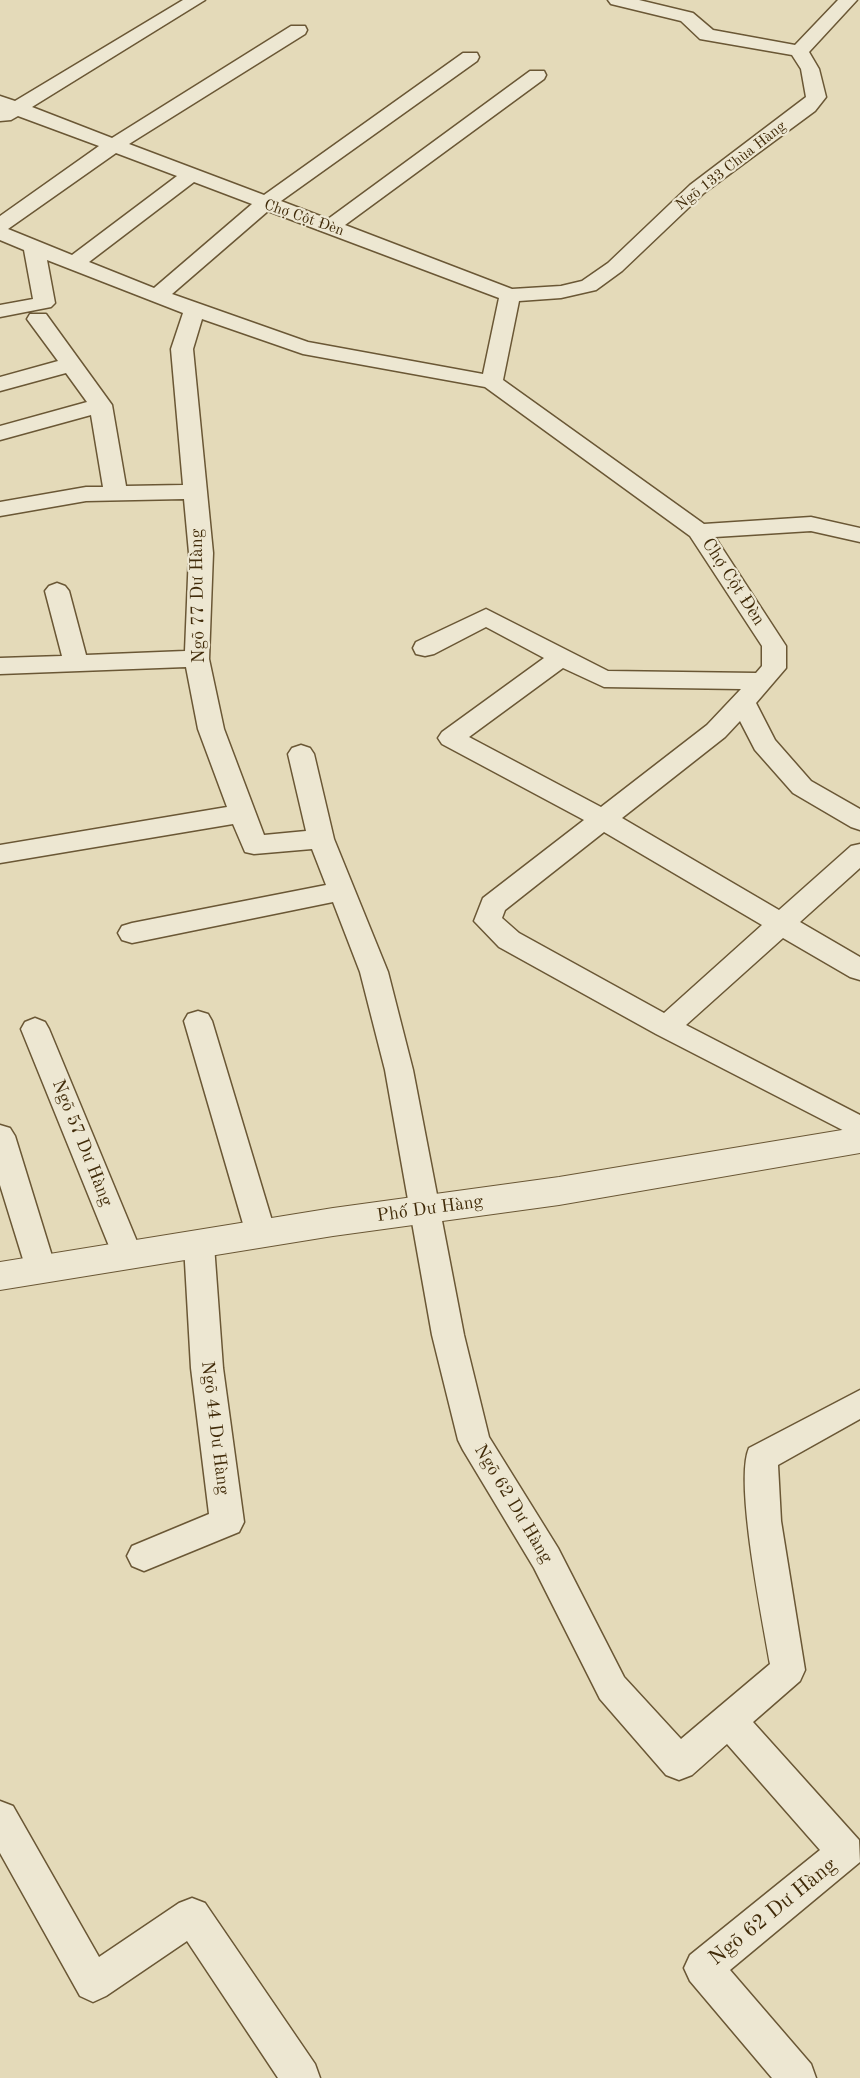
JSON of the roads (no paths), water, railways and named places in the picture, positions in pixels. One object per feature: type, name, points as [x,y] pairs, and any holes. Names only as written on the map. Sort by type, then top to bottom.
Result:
[{"type":"street","name":"Phố Dư Hàng","points":[[0,1276],[261,1234],[559,1191],[860,1140]]},
{"type":"lane","name":"Chợ Cột Đèn","points":[[5,109],[196,0]]},
{"type":"lane","points":[[617,0],[687,17],[707,35],[799,51],[848,0]]},
{"type":"lane","points":[[0,225],[114,145],[298,30]]},
{"type":"lane","name":"Ngõ 133 Chùa Hàng","points":[[510,296],[561,292],[589,286],[615,267],[697,189],[808,107],[816,97],[810,69],[799,51]]},
{"type":"lane","points":[[157,296],[264,204],[470,57]]},
{"type":"lane","points":[[331,226],[537,75]]},
{"type":"lane","name":"Chợ Cột Đèn","points":[[5,109],[114,145],[510,296]]},
{"type":"lane","points":[[74,264],[191,175]]},
{"type":"lane","name":"Chợ Cột Đèn","points":[[0,233],[157,296],[303,348],[492,382],[699,531],[774,646],[774,668],[716,731],[493,905],[488,921],[509,940],[666,1027]]},
{"type":"lane","points":[[0,311],[44,303],[34,247]]},
{"type":"lane","points":[[492,382],[510,296]]},
{"type":"lane","name":"Ngõ 77 Dư Hàng","points":[[195,309],[182,349],[193,492],[201,553],[197,659],[211,729],[254,845],[321,839]]},
{"type":"lane","points":[[38,319],[101,405],[116,493]]},
{"type":"lane","points":[[0,384],[73,364]]},
{"type":"lane","points":[[0,433],[101,405]]},
{"type":"lane","points":[[0,509],[86,494],[193,492]]},
{"type":"lane","points":[[699,531],[810,524],[860,535]]},
{"type":"lane","points":[[57,591],[76,663]]},
{"type":"lane","points":[[425,648],[486,617],[604,679],[761,681]]},
{"type":"lane","points":[[562,657],[451,738],[603,819],[860,970]]},
{"type":"lane","points":[[0,666],[197,659]]},
{"type":"lane","points":[[743,702],[764,744],[802,787],[860,821]]},
{"type":"lane","name":"Ngõ 62 Dư Hàng","points":[[301,754],[321,839],[374,972],[396,1059],[448,1335],[474,1440],[546,1558],[612,1688],[679,1763],[730,1721],[846,1852],[704,1968],[797,2078]]},
{"type":"lane","points":[[0,855],[243,813]]},
{"type":"lane","points":[[860,853],[666,1027],[860,1128]]},
{"type":"lane","points":[[132,933],[342,891]]},
{"type":"lane","points":[[198,1021],[261,1234]]},
{"type":"lane","name":"Ngõ 57 Dư Hàng","points":[[35,1029],[128,1256]]},
{"type":"lane","points":[[0,1136],[41,1269]]},
{"type":"lane","name":"Ngõ 44 Dư Hàng","points":[[144,1556],[227,1522],[207,1368],[199,1245]]},
{"type":"lane","points":[[730,1721],[788,1670],[764,1521],[761,1458],[860,1403]]},
{"type":"lane","points":[[0,1818],[93,1983],[192,1917],[302,2078]]}]
